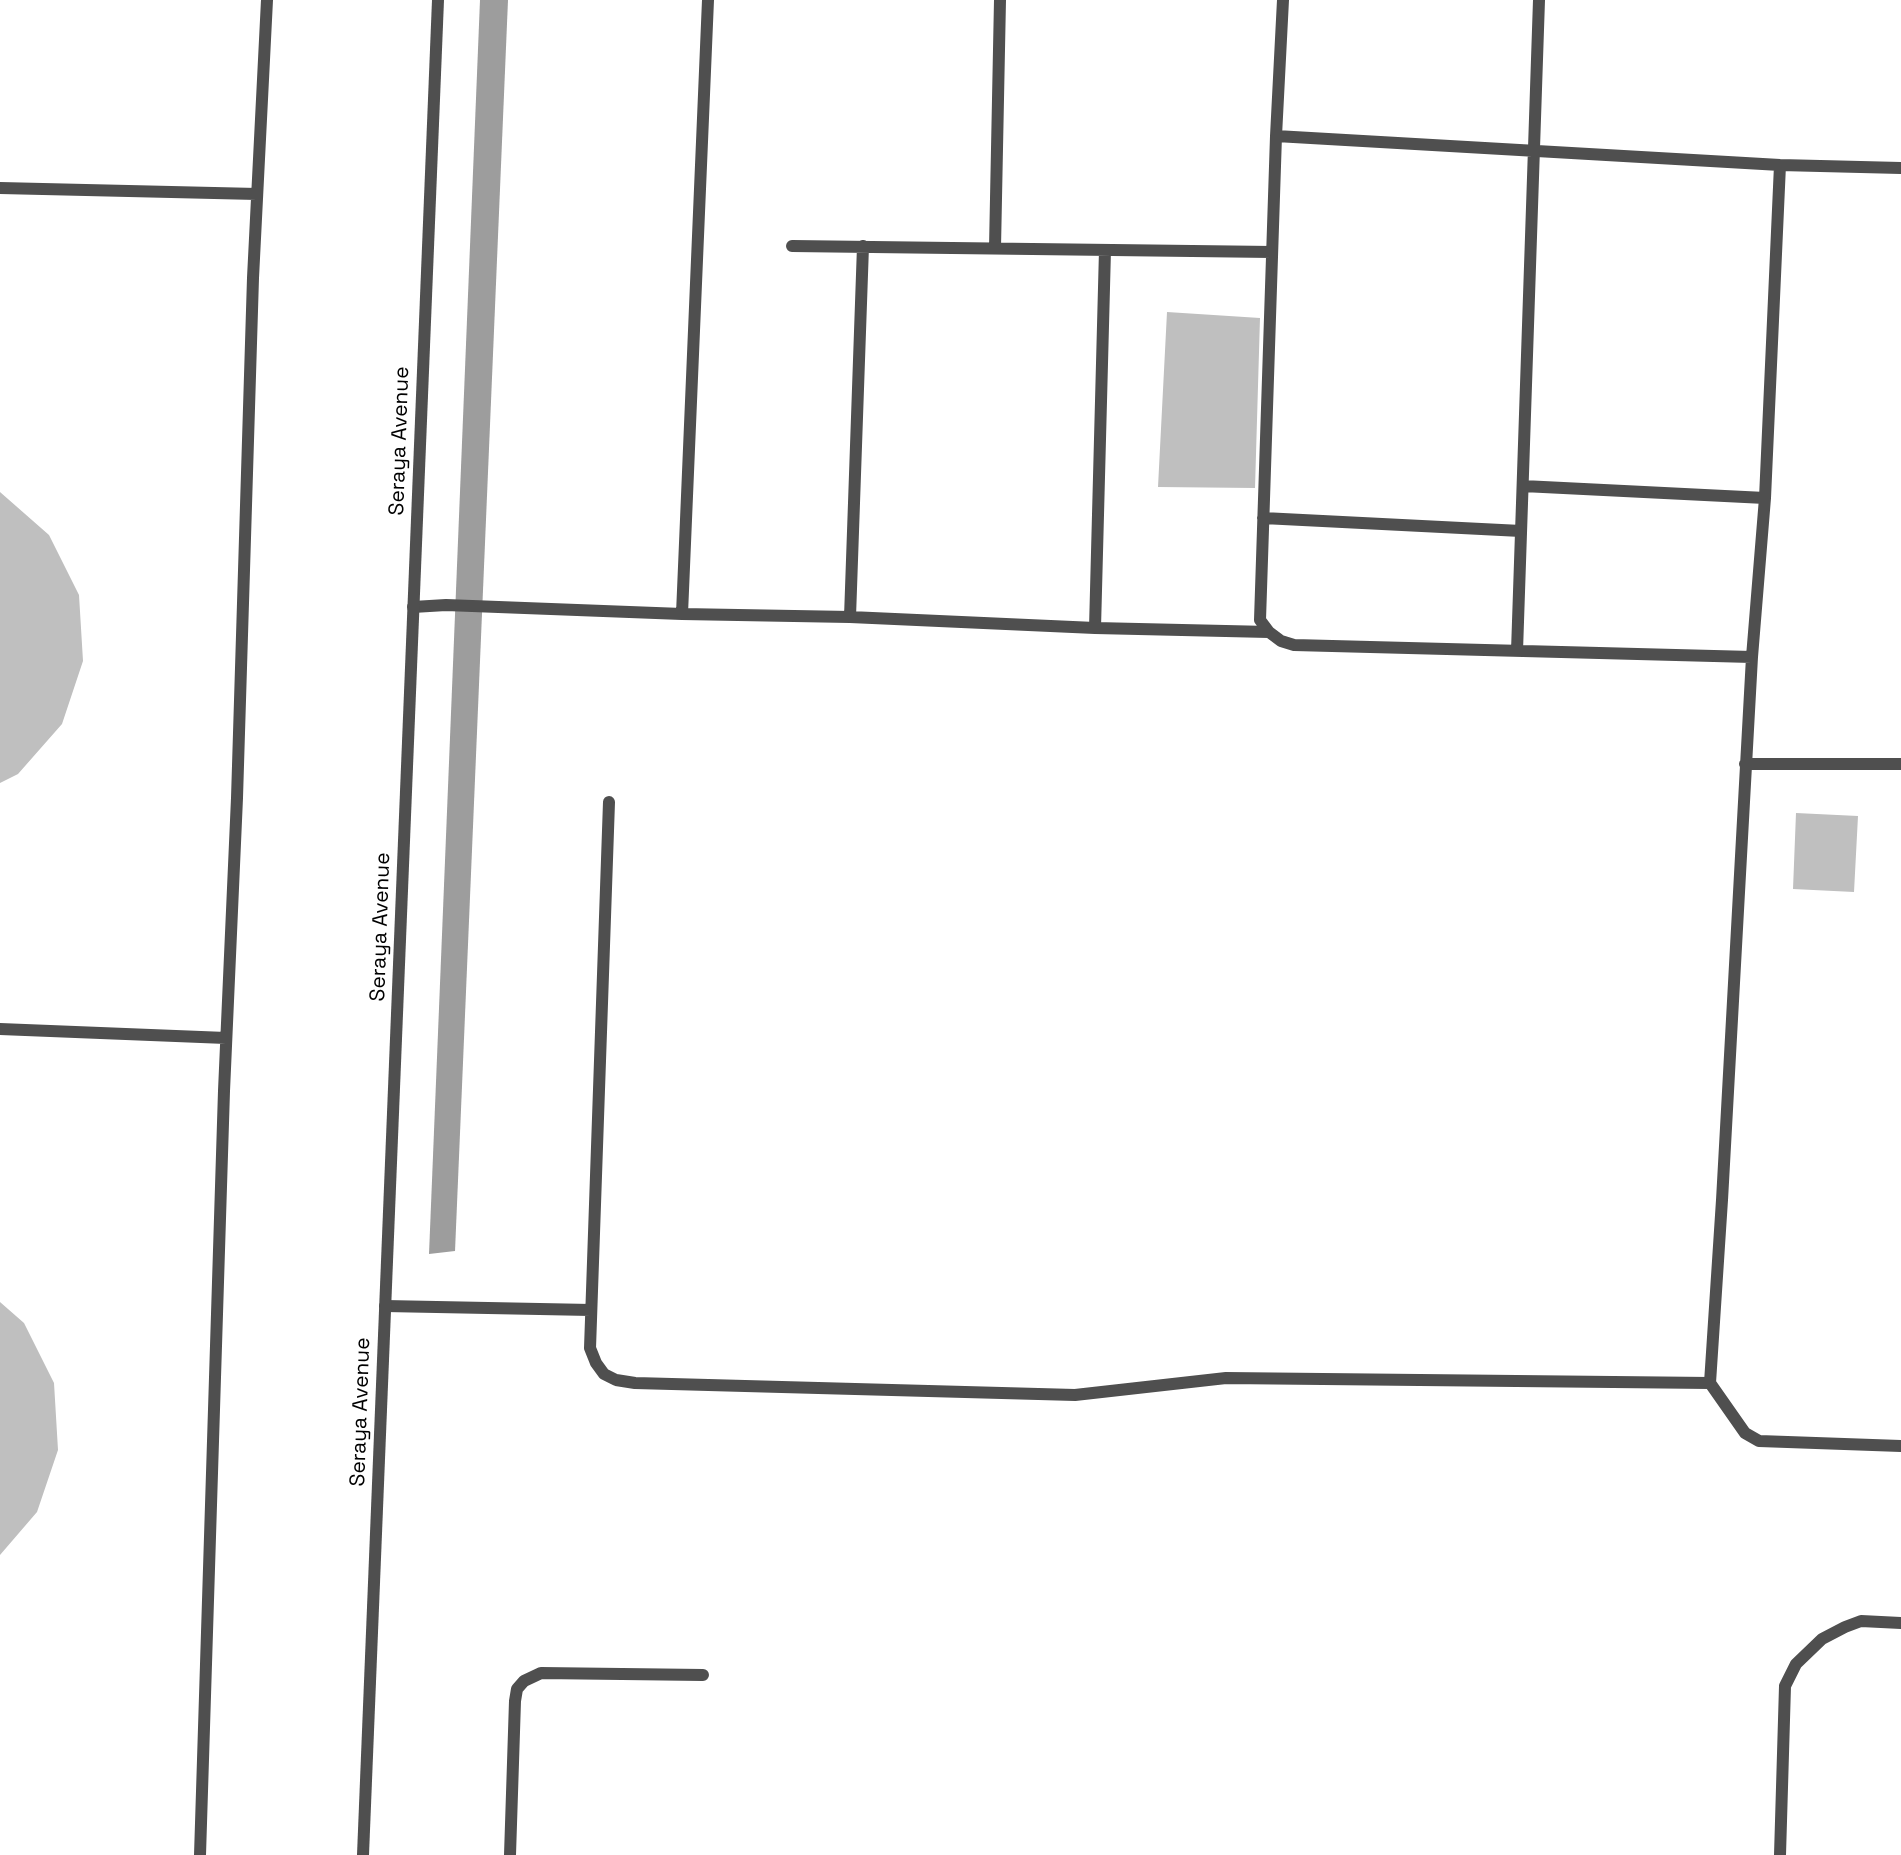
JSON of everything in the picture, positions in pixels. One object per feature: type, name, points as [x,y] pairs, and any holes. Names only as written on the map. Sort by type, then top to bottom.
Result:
[{"type":"street","points":[[200,1855],[256,194],[267,0]]},
{"type":"street","name":"Seraya Avenue","points":[[363,1855],[438,0]]},
{"type":"street","points":[[682,614],[708,0]]},
{"type":"street","points":[[995,248],[1000,0]]},
{"type":"street","points":[[1283,0],[1276,136],[1260,620],[1269,632],[1281,641],[1294,645],[1752,657]]},
{"type":"street","points":[[1517,651],[1539,0]]},
{"type":"street","points":[[1276,136],[1780,165],[1901,168]]},
{"type":"street","points":[[1780,165],[1765,498],[1745,764],[1710,1383],[1745,1433],[1759,1441],[1901,1446]]},
{"type":"street","points":[[0,188],[256,194]]},
{"type":"street","points":[[792,246],[1272,252]]},
{"type":"street","points":[[850,617],[863,246]]},
{"type":"street","points":[[1095,628],[1105,250]]},
{"type":"street","points":[[1523,486],[1765,498]]},
{"type":"street","points":[[1263,518],[1521,531]]},
{"type":"street","points":[[413,608],[446,605],[1269,632]]},
{"type":"street","points":[[1745,764],[1901,764]]},
{"type":"street","points":[[609,802],[590,1348],[596,1363],[604,1374],[616,1380],[635,1383],[1075,1395],[1226,1378],[1710,1383]]},
{"type":"street","points":[[0,1029],[226,1038]]},
{"type":"street","points":[[385,1306],[591,1311]]},
{"type":"street","points":[[1780,1855],[1785,1686],[1796,1664],[1822,1639],[1845,1627],[1861,1621],[1901,1623]]},
{"type":"street","points":[[510,1855],[515,1701],[517,1689],[524,1681],[541,1673],[703,1675]]},
{"type":"shaded area","points":[[480,0],[508,0],[455,1251],[429,1254]]},
{"type":"building","points":[[1167,312],[1260,318],[1255,488],[1158,487]]},
{"type":"building","points":[[0,492],[49,535],[79,595],[83,661],[62,724],[18,774],[0,783]]},
{"type":"building","points":[[1796,813],[1858,816],[1854,892],[1793,889]]},
{"type":"building","points":[[0,1302],[24,1323],[54,1383],[58,1450],[37,1512],[0,1555]]}]
